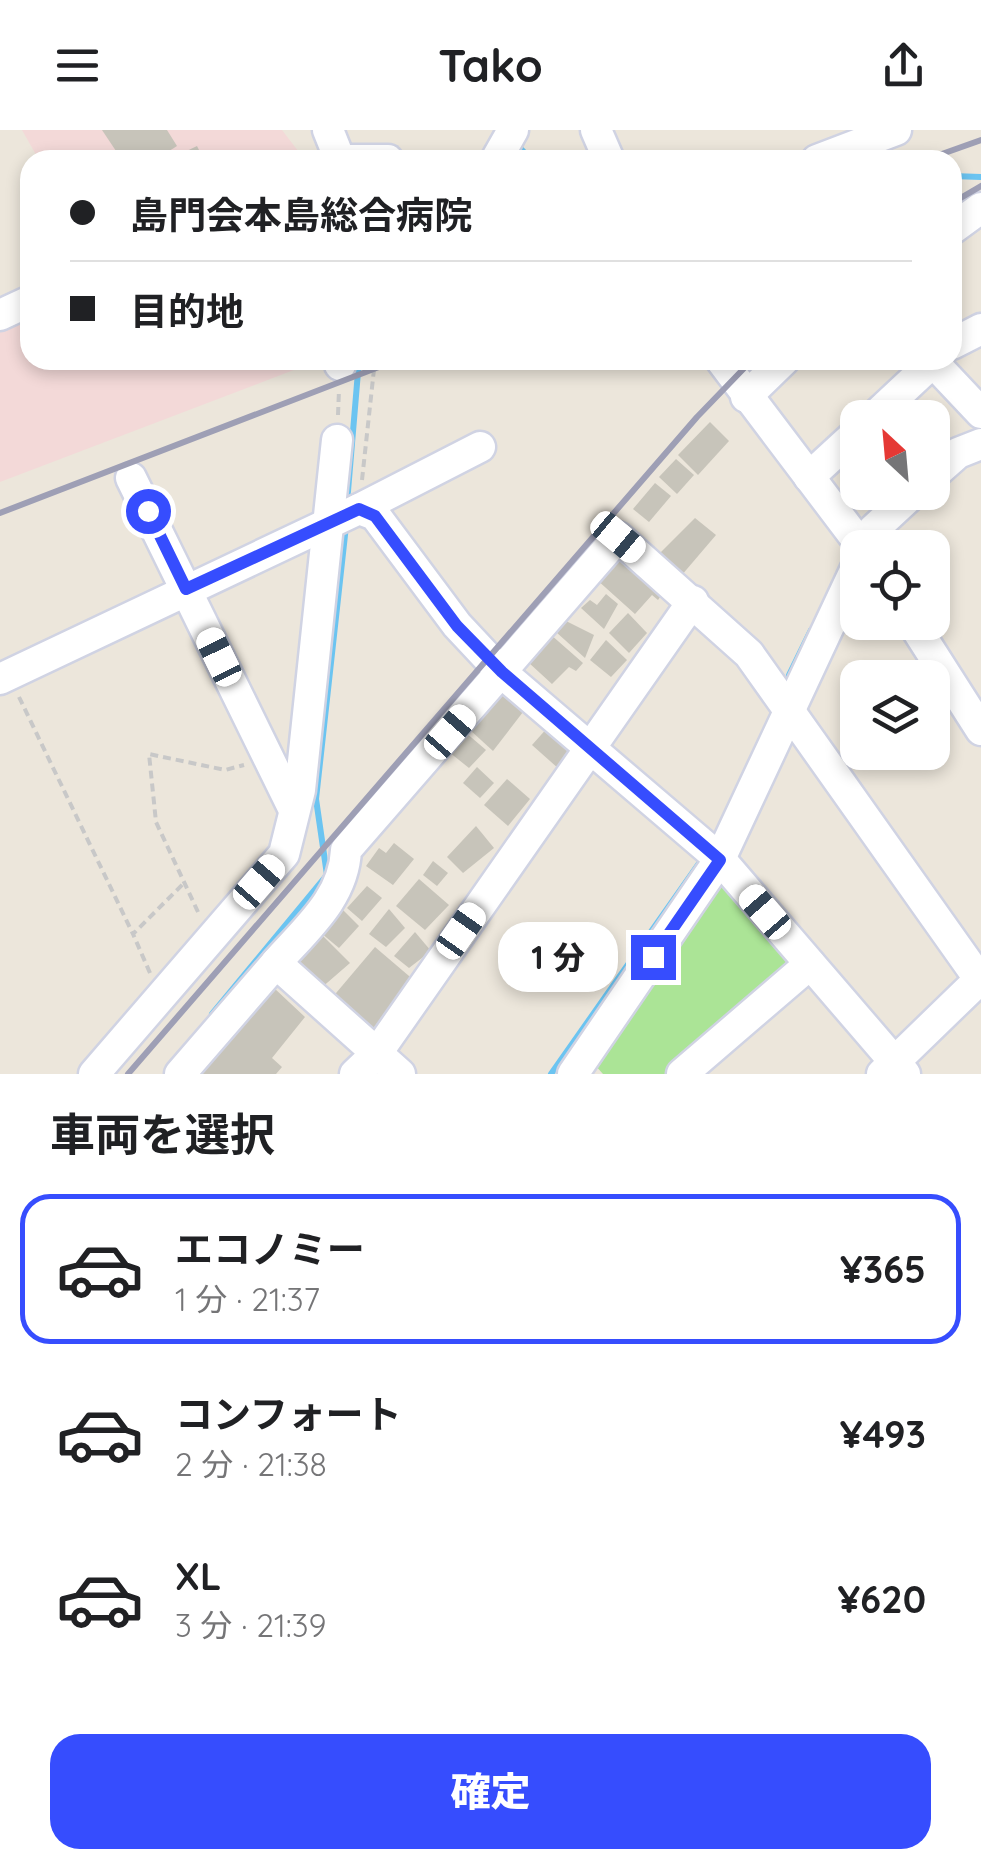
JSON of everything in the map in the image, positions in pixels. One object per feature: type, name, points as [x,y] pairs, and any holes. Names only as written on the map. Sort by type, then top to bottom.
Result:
[{"type":"street","points":[[328,130],[346,150]]},
{"type":"street","points":[[843,150],[896,130]]},
{"type":"street","points":[[730,370],[751,392],[850,530]]},
{"type":"street","points":[[751,392],[774,370]]},
{"type":"street","points":[[892,400],[923,370]]},
{"type":"street","points":[[949,370],[981,413]]},
{"type":"street","points":[[94,1074],[284,854],[345,515],[337,440]]},
{"type":"street","points":[[950,460],[981,444]]},
{"type":"street","points":[[4,677],[345,515],[480,446]]},
{"type":"street","points":[[809,477],[840,449]]},
{"type":"street","points":[[131,478],[294,810]]},
{"type":"street","points":[[873,530],[895,510]]},
{"type":"street","points":[[180,1074],[332,899],[345,875],[346,850],[502,672],[618,537],[749,654],[980,979],[894,1070],[720,860],[502,672],[457,626],[375,516],[345,515]]},
{"type":"street","points":[[366,1064],[693,600]]},
{"type":"street","points":[[587,1068],[720,860],[840,602]]},
{"type":"street","points":[[924,640],[981,730]]},
{"type":"street","points":[[276,963],[366,1064],[400,1074]]},
{"type":"street","points":[[682,1074],[810,964]]},
{"type":"path","points":[[337,440],[341,370]]},
{"type":"path","points":[[345,515],[374,370]]},
{"type":"path","points":[[4,677],[133,934],[160,997]]},
{"type":"path","points":[[210,938],[156,822],[149,754],[225,770],[268,758]]},
{"type":"path","points":[[133,934],[184,883]]},
{"type":"shaded area","points":[[22,130],[282,130],[297,150],[33,150]]},
{"type":"shaded area","points":[[20,313],[20,370],[294,370],[0,482],[0,322]]},
{"type":"green space","points":[[720,859],[810,964],[682,1074],[603,1074],[586,1055]]},
{"type":"building","points":[[102,130],[167,130],[177,146],[171,150],[115,150]]},
{"type":"building","points":[[710,422],[729,441],[698,475],[678,455]]},
{"type":"building","points":[[676,459],[694,475],[677,494],[659,477]]},
{"type":"building","points":[[655,483],[671,496],[649,522],[633,509]]},
{"type":"building","points":[[695,518],[716,535],[681,576],[657,556]]},
{"type":"building","points":[[619,553],[665,590],[658,600],[652,595],[635,614],[596,579]]},
{"type":"building","points":[[606,594],[618,604],[604,629],[581,608],[590,600],[597,605]]},
{"type":"building","points":[[628,613],[647,633],[629,653],[609,633]]},
{"type":"building","points":[[566,621],[594,635],[585,658],[556,632]]},
{"type":"building","points":[[550,634],[583,663],[576,671],[569,667],[552,684],[528,662]]},
{"type":"building","points":[[606,640],[627,660],[611,677],[590,660]]},
{"type":"building","points":[[499,693],[523,712],[493,751],[470,730]]},
{"type":"building","points":[[549,726],[576,750],[559,769],[532,745]]},
{"type":"building","points":[[465,732],[486,750],[469,768],[449,752]]},
{"type":"building","points":[[477,767],[494,783],[480,798],[463,783]]},
{"type":"building","points":[[507,779],[530,799],[508,826],[484,805]]},
{"type":"building","points":[[476,826],[494,848],[463,873],[447,857]]},
{"type":"building","points":[[394,843],[414,859],[393,885],[366,866],[379,848],[386,853]]},
{"type":"building","points":[[433,861],[448,873],[437,886],[423,875]]},
{"type":"building","points":[[419,879],[449,905],[425,930],[396,906]]},
{"type":"building","points":[[367,886],[382,898],[362,921],[347,908]]},
{"type":"building","points":[[389,909],[405,928],[386,947],[369,934]]},
{"type":"building","points":[[343,910],[359,926],[339,948],[321,933]]},
{"type":"building","points":[[415,932],[431,951],[409,968],[394,956]]},
{"type":"building","points":[[321,934],[350,963],[320,989],[296,968],[300,963],[296,960]]},
{"type":"building","points":[[375,947],[416,982],[373,1033],[331,999]]},
{"type":"building","points":[[274,988],[305,1017],[272,1058],[282,1067],[276,1074],[201,1074]]},
{"type":"waterway","points":[[517,145],[522,150]]},
{"type":"waterway","points":[[962,176],[981,177]]},
{"type":"waterway","points":[[347,503],[358,370]]},
{"type":"waterway","points":[[212,1014],[327,875],[316,799],[346,526]]},
{"type":"waterway","points":[[789,675],[811,630]]},
{"type":"waterway","points":[[551,1074],[700,862]]},
{"type":"railway","points":[[953,150],[981,140]]},
{"type":"railway","points":[[962,197],[981,186]]},
{"type":"railway","points":[[0,513],[371,370]]},
{"type":"railway","points":[[128,1074],[697,417],[742,370]]},
{"type":"route","points":[[148,511],[184,578],[186,589],[359,509],[375,516],[457,626],[502,672],[720,860],[653,957]]}]
